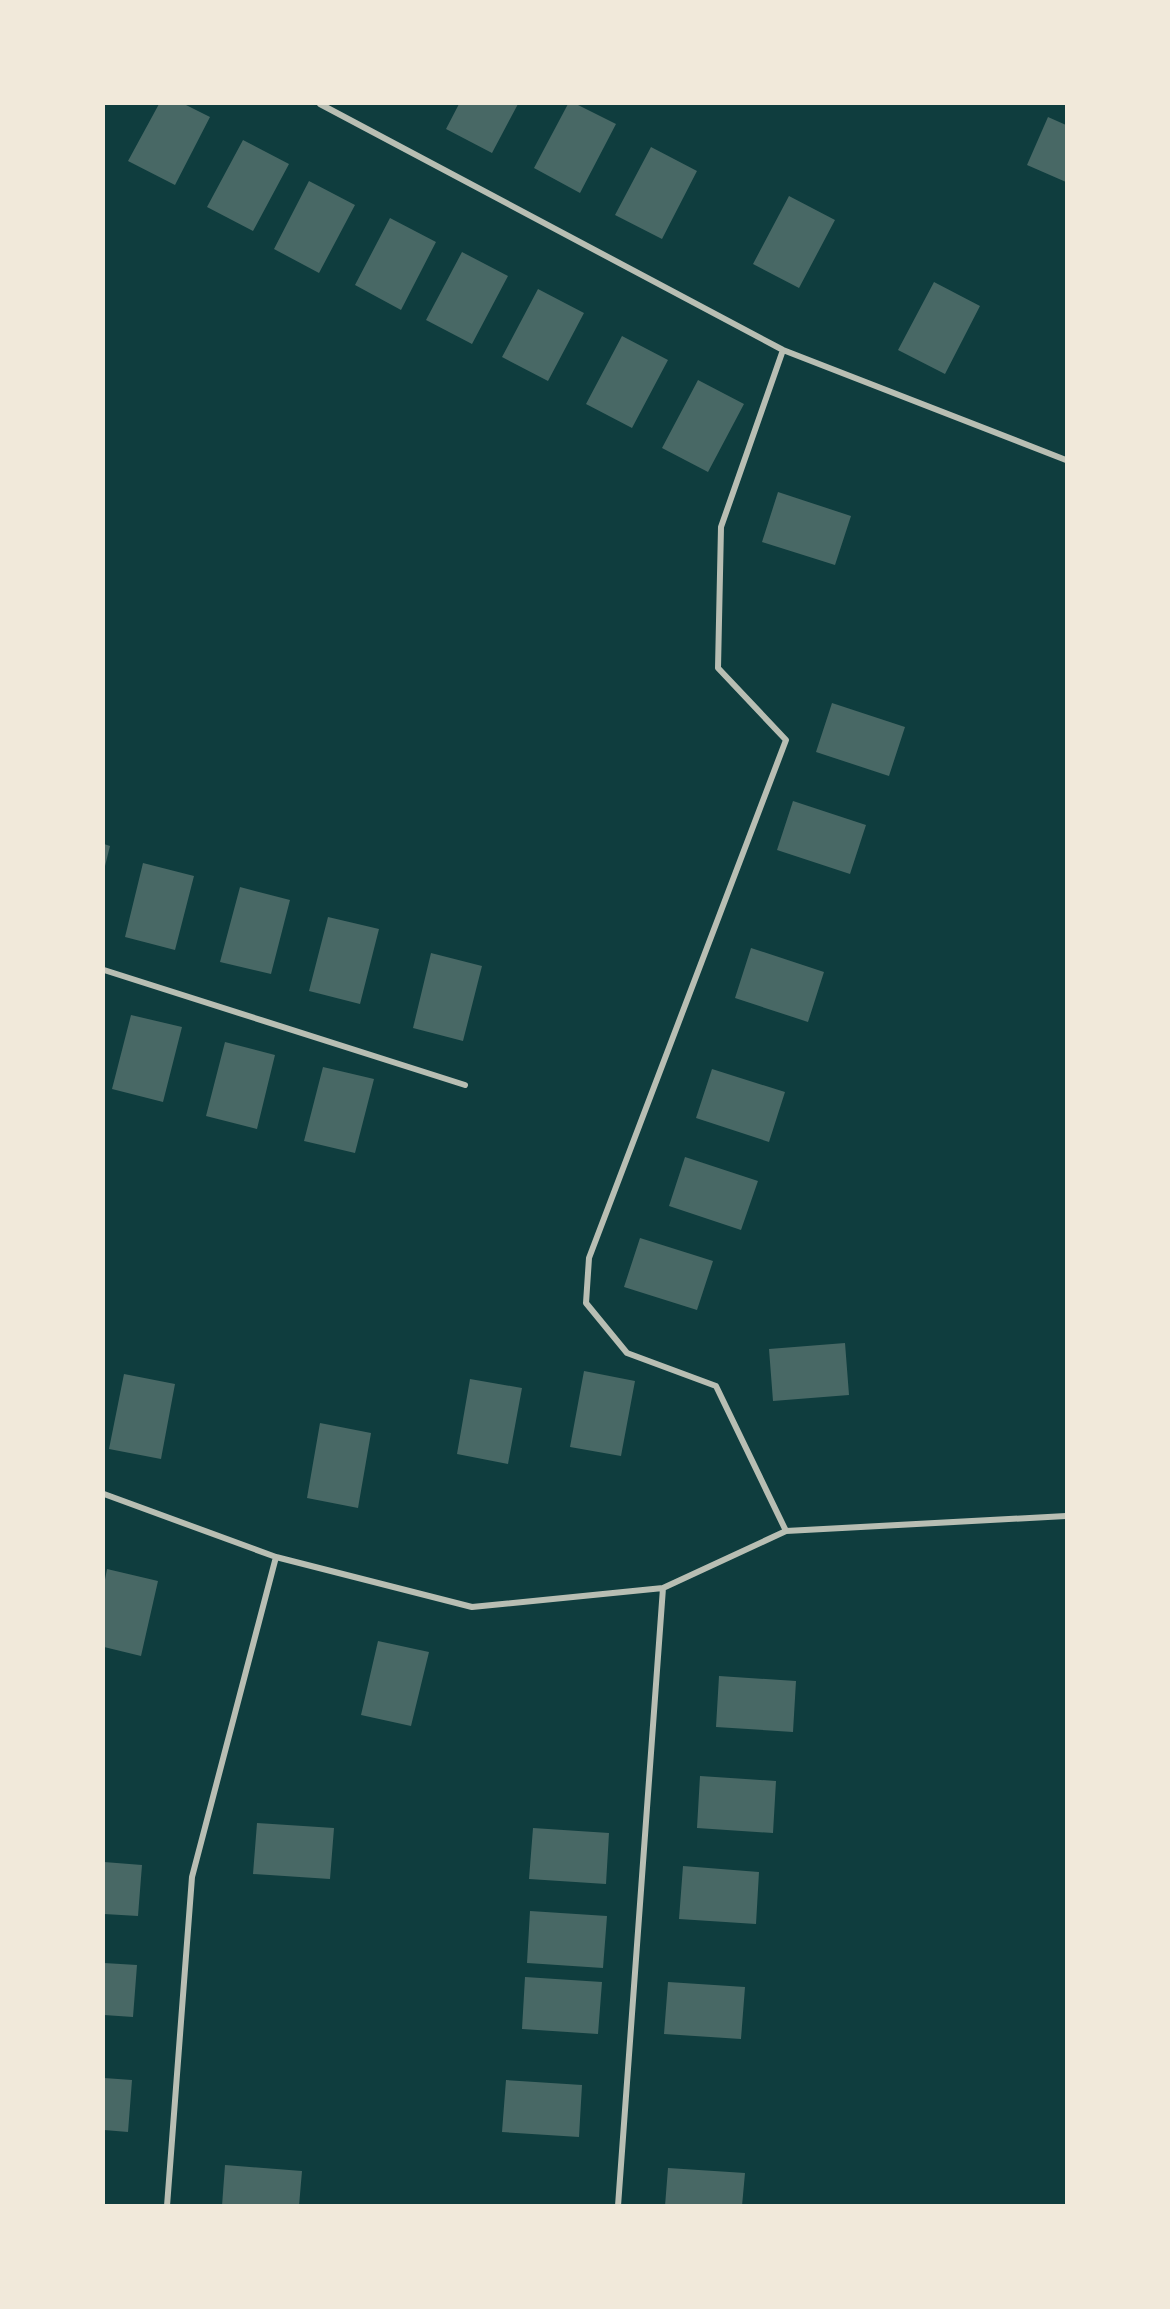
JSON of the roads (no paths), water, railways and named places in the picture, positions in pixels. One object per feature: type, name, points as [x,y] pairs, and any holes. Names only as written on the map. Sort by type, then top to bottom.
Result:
[{"type":"street","points":[[320,104],[783,350],[1066,460]]},
{"type":"street","points":[[783,350],[721,527],[718,668],[786,740],[589,1258],[585,1303],[627,1353],[716,1386],[786,1531]]},
{"type":"street","points":[[104,969],[465,1085]]},
{"type":"street","points":[[104,1494],[276,1557],[472,1607],[663,1588],[786,1531],[1066,1516]]},
{"type":"street","points":[[168,2205],[192,1877],[276,1557]]},
{"type":"street","points":[[618,2205],[663,1588]]}]
